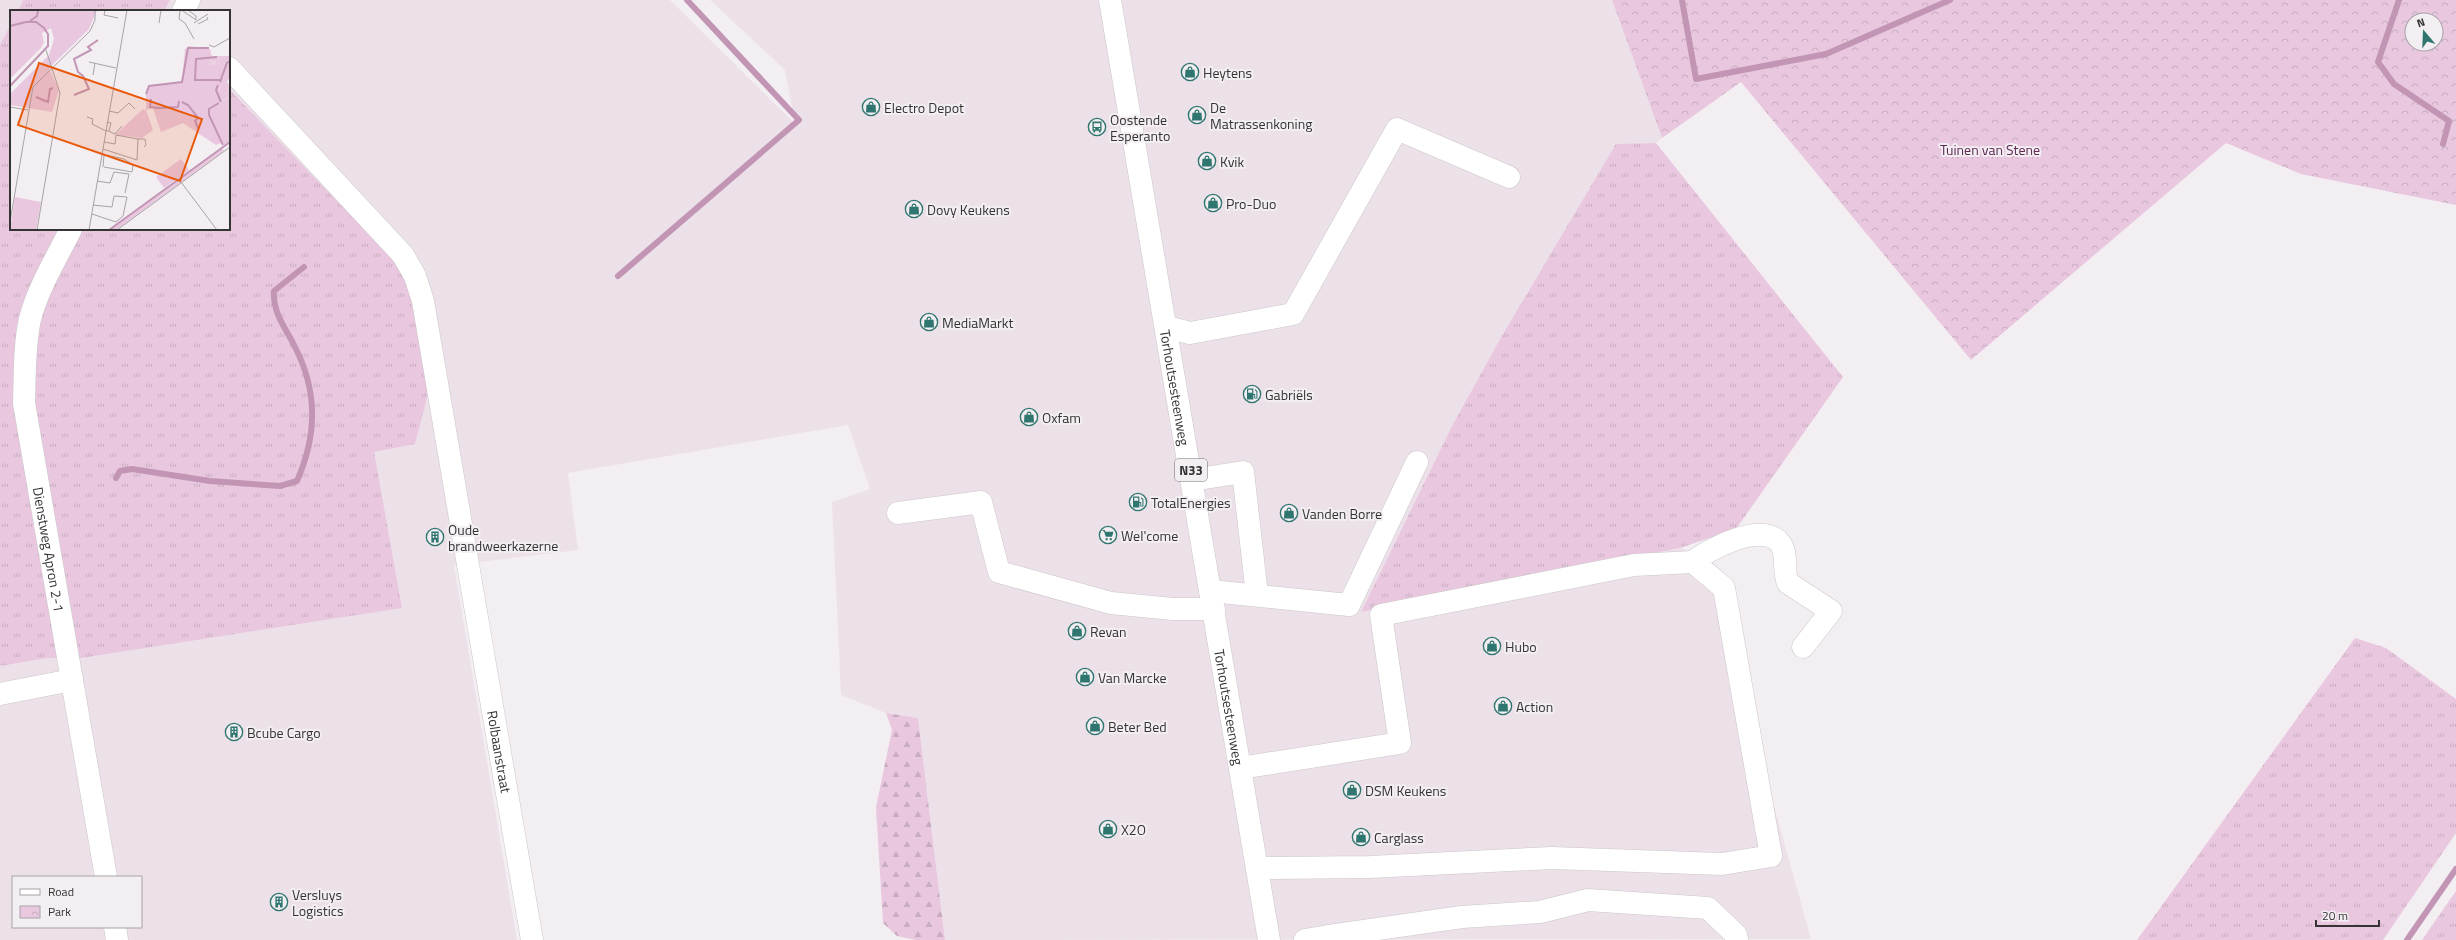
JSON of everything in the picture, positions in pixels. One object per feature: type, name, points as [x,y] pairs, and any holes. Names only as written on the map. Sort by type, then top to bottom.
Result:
[{"type":"main road","points":[[181,0],[183,10]]},
{"type":"main road","points":[[183,10],[188,0]]},
{"type":"main road","name":"Torhoutsesteenweg","points":[[1110,0],[1167,327],[1269,940]]},
{"type":"main road","name":"Rolbaanstraat","points":[[230,69],[403,255],[415,276],[423,301],[532,940]]},
{"type":"main road","points":[[1167,327],[1190,333],[1293,314],[1396,128],[1510,177]]},
{"type":"main road","name":"Dienstweg Apron 2-1","points":[[71,230],[46,280],[30,319],[25,357],[24,402],[106,876]]},
{"type":"main road","points":[[898,513],[981,502],[999,572],[1111,603],[1173,609],[1212,600],[1256,595],[1349,605],[1417,462]]},
{"type":"main road","points":[[1192,480],[1243,472],[1256,595]]},
{"type":"main road","points":[[1240,768],[1400,743],[1380,615],[1634,565],[1693,562],[1706,551],[1742,538],[1771,537],[1779,542],[1784,551],[1785,576],[1788,584],[1831,611],[1803,647]]},
{"type":"main road","points":[[1257,868],[1370,867],[1552,858],[1722,864],[1771,856],[1724,588],[1693,562]]},
{"type":"main road","points":[[0,694],[72,680]]},
{"type":"main road","points":[[1305,940],[1329,938],[1462,917],[1540,912],[1588,900],[1708,908],[1736,935],[1737,940]]},
{"type":"main road","points":[[115,928],[117,940]]},
{"type":"shaded area","points":[[0,0],[670,0],[795,124],[785,70],[710,0],[1612,0],[1662,138],[1656,143],[1616,145],[1500,339],[1452,426],[1361,612],[1680,548],[1709,559],[1732,581],[1763,766],[1811,939],[945,940],[918,718],[886,713],[841,695],[832,502],[870,489],[848,425],[568,473],[578,550],[454,565],[517,940],[0,940]]},
{"type":"green space","points":[[23,0],[170,0],[165,10],[18,10]]},
{"type":"green space","name":"Tuinen van Stene","points":[[1612,0],[2456,0],[2456,205],[2301,174],[2226,143],[1971,360],[1741,82],[1662,138]]},
{"type":"green space","points":[[10,26],[10,230],[230,230],[230,90],[386,252],[401,271],[411,299],[428,394],[415,444],[374,452],[402,608],[81,658],[48,658],[0,666],[0,45]]},
{"type":"green space","points":[[1656,143],[1843,377],[1736,529],[1680,548],[1361,612],[1452,426],[1500,339],[1616,144]]},
{"type":"green space","points":[[2355,638],[2386,648],[2456,699],[2456,833],[2383,940],[2137,940]]},
{"type":"green space","points":[[886,713],[918,718],[945,940],[916,940],[897,936],[883,923],[876,807],[892,730]]},
{"type":"green space","points":[[2456,891],[2456,940],[2422,940]]},
{"type":"waterway","points":[[618,276],[799,120],[687,0]]},
{"type":"waterway","points":[[1682,0],[1696,79],[1826,54],[1950,0]]},
{"type":"waterway","points":[[2399,0],[2378,62],[2394,84],[2449,121],[2443,144]]},
{"type":"waterway","points":[[116,478],[120,471],[132,469],[210,481],[280,486],[297,481],[304,464],[311,430],[311,397],[303,364],[277,313],[274,291],[304,267]]},
{"type":"waterway","points":[[2407,940],[2456,869]]},
{"type":"place","name":"Heytens","points":[[1190,72]]},
{"type":"place","name":"Electro Depot","points":[[871,107]]},
{"type":"place","name":"De Matrassenkoning","points":[[1197,115]]},
{"type":"place","name":"Oostende Esperanto","points":[[1097,127]]},
{"type":"place","name":"Kvik","points":[[1207,161]]},
{"type":"place","name":"Pro-Duo","points":[[1213,203]]},
{"type":"place","name":"Dovy Keukens","points":[[914,209]]},
{"type":"place","name":"MediaMarkt","points":[[929,322]]},
{"type":"place","name":"Gabriëls","points":[[1252,394]]},
{"type":"place","name":"Oxfam","points":[[1029,417]]},
{"type":"place","name":"TotalEnergies","points":[[1138,502]]},
{"type":"place","name":"Vanden Borre","points":[[1289,513]]},
{"type":"place","name":"Wel'come","points":[[1108,535]]},
{"type":"place","name":"Oude brandweerkazerne","points":[[435,537]]},
{"type":"place","name":"Revan","points":[[1077,631]]},
{"type":"place","name":"Hubo","points":[[1492,646]]},
{"type":"place","name":"Van Marcke","points":[[1085,677]]},
{"type":"place","name":"Action","points":[[1503,706]]},
{"type":"place","name":"Beter Bed","points":[[1095,726]]},
{"type":"place","name":"Bcube Cargo","points":[[234,732]]},
{"type":"place","name":"DSM Keukens","points":[[1352,790]]},
{"type":"place","name":"X2O","points":[[1108,829]]},
{"type":"place","name":"Carglass","points":[[1361,837]]},
{"type":"place","name":"Versluys Logistics","points":[[279,902]]}]
